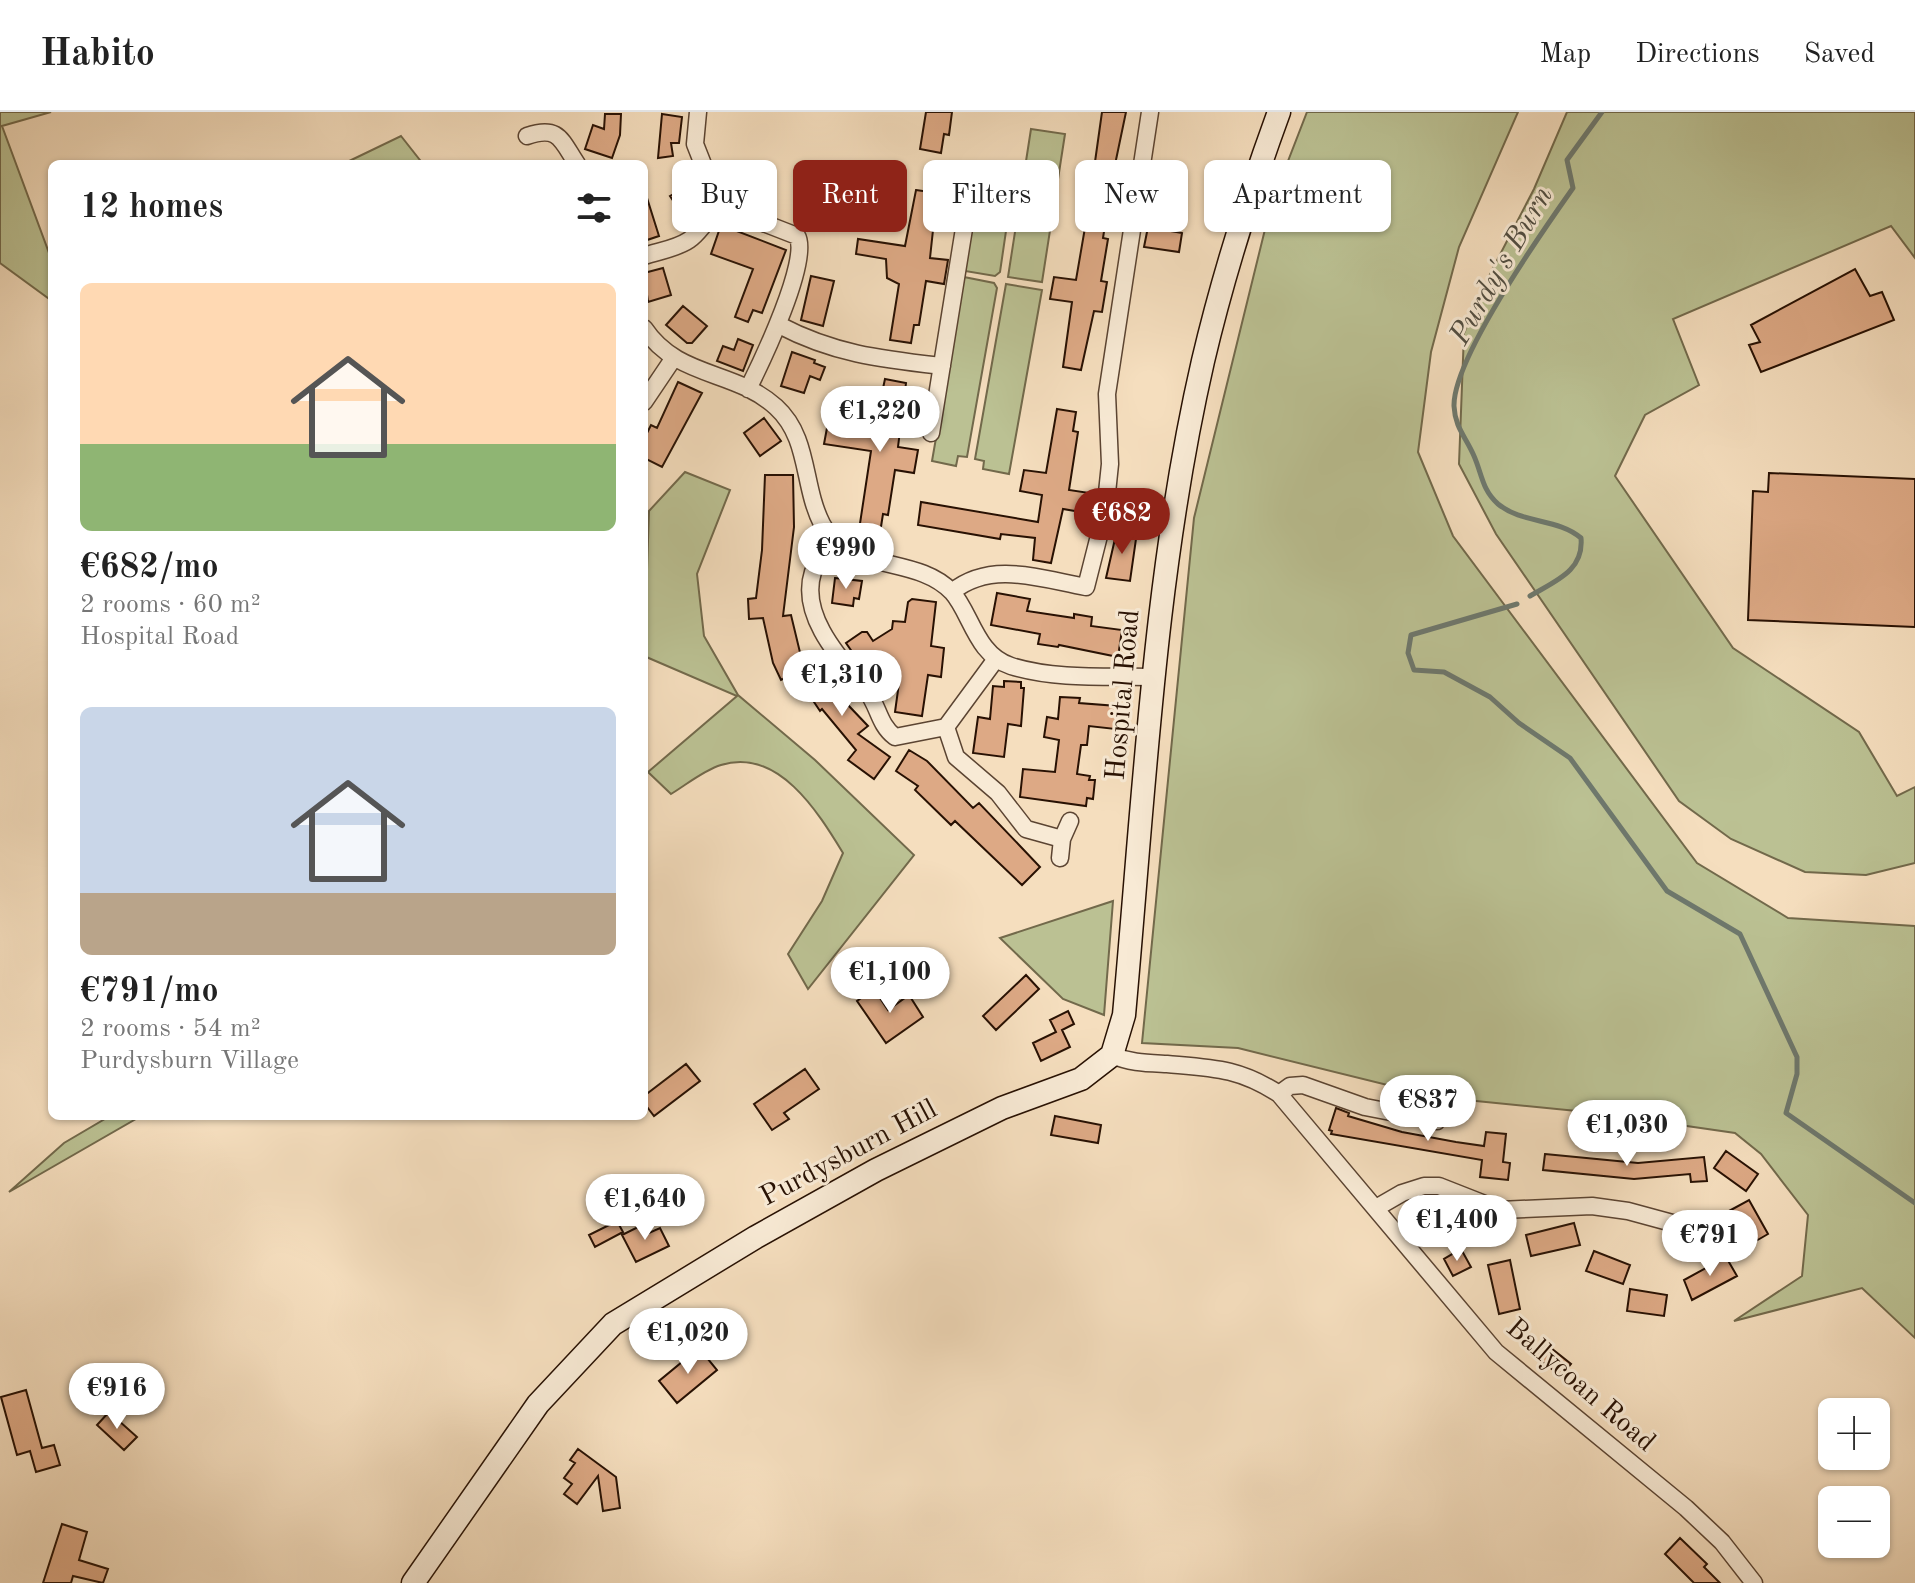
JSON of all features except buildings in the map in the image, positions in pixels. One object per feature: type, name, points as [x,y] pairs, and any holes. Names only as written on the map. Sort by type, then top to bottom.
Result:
[{"type":"main road","name":"Hospital Road","points":[[1112,1055],[1124,1015],[1166,578],[1202,362],[1231,252],[1279,112]]},
{"type":"main road","name":"Purdysburn Hill","points":[[413,1583],[538,1404],[576,1359],[613,1324],[756,1237],[876,1170],[1002,1108],[1081,1079],[1112,1055]]},
{"type":"street","points":[[698,112],[695,144],[701,160]]},
{"type":"street","points":[[952,592],[967,580],[988,574],[1013,574],[1086,587],[1109,482],[1107,394],[1150,112]]},
{"type":"street","points":[[527,136],[544,130],[558,135],[574,160]]},
{"type":"street","points":[[748,389],[779,325],[801,242],[797,236],[777,228]]},
{"type":"street","points":[[648,255],[690,240],[697,232]]},
{"type":"street","points":[[931,433],[964,232]]},
{"type":"street","points":[[779,325],[814,343],[846,353],[942,366]]},
{"type":"street","points":[[648,334],[673,359],[748,389],[777,408],[799,439],[822,524],[835,542],[862,559],[921,572],[952,592],[969,626],[996,659],[1011,666],[1059,675],[1155,677]]},
{"type":"street","points":[[648,396],[673,359]]},
{"type":"street","points":[[835,542],[814,569],[808,600],[841,663],[866,690],[880,721],[895,737],[946,727],[996,659]]},
{"type":"street","points":[[946,727],[956,757],[998,793],[1026,829],[1062,839]]},
{"type":"street","points":[[1060,858],[1062,839],[1070,821]]},
{"type":"street","name":"Ballycoan Road","points":[[1112,1055],[1128,1062],[1216,1068],[1240,1073],[1251,1076],[1279,1094],[1496,1352],[1686,1508],[1722,1542],[1754,1583]]},
{"type":"street","points":[[1279,1094],[1290,1086],[1303,1085],[1365,1107],[1437,1121]]},
{"type":"street","points":[[1376,1208],[1402,1193],[1424,1186],[1439,1186],[1500,1210],[1592,1206],[1628,1211],[1698,1230]]},
{"type":"green space","points":[[0,112],[51,112],[2,126],[48,250],[48,298],[0,263]]},
{"type":"green space","points":[[1307,112],[1518,112],[1459,247],[1431,352],[1418,452],[1453,536],[1697,863],[1788,918],[1915,926],[1915,1338],[1862,1288],[1734,1321],[1802,1276],[1808,1215],[1761,1154],[1735,1133],[1597,1113],[1436,1097],[1238,1048],[1142,1043],[1194,518],[1264,232],[1391,232],[1391,160],[1288,160]]},
{"type":"green space","points":[[1567,112],[1915,112],[1915,258],[1891,226],[1673,319],[1699,385],[1645,415],[1615,476],[1733,648],[1859,732],[1897,796],[1915,787],[1915,863],[1866,875],[1805,872],[1731,839],[1679,801],[1496,534],[1459,464],[1464,333],[1534,189]]},
{"type":"green space","points":[[1031,129],[1065,134],[1059,173],[1059,160],[1026,160]]},
{"type":"green space","points":[[401,136],[420,160],[351,160]]},
{"type":"green space","points":[[971,232],[1006,232],[1000,272],[995,276],[965,271]]},
{"type":"green space","points":[[1015,232],[1050,232],[1042,282],[1008,277]]},
{"type":"green space","points":[[964,277],[994,283],[997,288],[967,457],[958,456],[956,466],[932,461]]},
{"type":"green space","points":[[1006,284],[1042,290],[1009,474],[983,469],[984,461],[975,459]]},
{"type":"green space","points":[[685,472],[730,490],[697,574],[704,636],[738,695],[815,760],[914,855],[808,989],[788,954],[822,901],[843,853],[821,819],[794,787],[761,765],[742,762],[721,765],[671,794],[648,772],[737,696],[648,658],[649,511]]},
{"type":"green space","points":[[1113,901],[1104,1015],[1063,999],[1000,938]]},
{"type":"green space","points":[[103,1120],[134,1120],[9,1192],[64,1143]]},
{"type":"waterway","name":"Purdy's Burn","points":[[1530,596],[1573,567],[1581,549],[1581,538],[1562,527],[1518,515],[1493,499],[1459,426],[1454,406],[1468,358],[1484,327],[1522,263],[1573,188],[1567,160],[1602,112]]},
{"type":"waterway","name":"Purdy's Burn","points":[[1517,604],[1411,635],[1408,653],[1414,670],[1444,672],[1490,697],[1519,723],[1570,758],[1667,891],[1740,934],[1797,1057],[1797,1074],[1786,1113],[1915,1203]]}]
